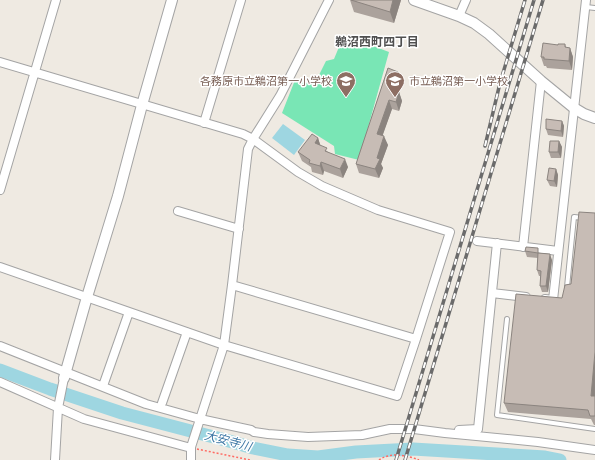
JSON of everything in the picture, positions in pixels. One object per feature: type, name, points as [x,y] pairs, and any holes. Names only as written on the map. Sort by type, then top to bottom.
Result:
[{"type":"street","points":[[0,190],[56,0]]},
{"type":"street","points":[[55,460],[59,406],[65,375],[118,196],[172,0]]},
{"type":"street","points":[[204,123],[240,0]]},
{"type":"street","points":[[191,460],[191,447],[224,345],[248,149],[280,96],[329,0]]},
{"type":"street","points":[[414,0],[474,23],[489,34],[541,81],[574,108],[595,118]]},
{"type":"street","points":[[459,16],[466,0]]},
{"type":"street","points":[[492,293],[553,300],[586,4]]},
{"type":"street","points":[[0,62],[243,134],[253,139],[298,172],[322,186],[378,210],[450,232],[397,396],[224,345],[0,267]]},
{"type":"street","points":[[523,247],[541,81]]},
{"type":"street","points":[[178,211],[239,229]]},
{"type":"street","points":[[477,241],[558,251]]},
{"type":"street","points":[[445,433],[452,430],[478,429],[497,243]]},
{"type":"street","points":[[232,286],[416,339]]},
{"type":"street","points":[[104,383],[129,312]]},
{"type":"street","points":[[162,403],[187,332]]},
{"type":"street","points":[[0,346],[65,375],[146,404],[200,419],[261,433],[308,437],[362,435],[390,429],[414,429],[538,442],[595,450]]},
{"type":"street","points":[[0,382],[59,406],[84,420],[191,447]]},
{"type":"lane","points":[[586,4],[595,8]]},
{"type":"lane","points":[[567,288],[574,217],[588,218]]},
{"type":"lane","points":[[507,319],[497,415],[595,429]]},
{"type":"path","points":[[191,447],[250,460]]},
{"type":"path","points":[[379,460],[389,455],[411,457],[419,460]]},
{"type":"green space","points":[[344,35],[389,52],[359,160],[335,154],[334,146],[282,113],[295,80],[314,85],[326,61],[334,59]]},
{"type":"water","points":[[283,124],[305,140],[294,155],[272,138]]},
{"type":"building","points":[[351,0],[393,0],[390,12]]},
{"type":"building","points":[[543,43],[558,45],[565,44],[565,47],[570,48],[569,61],[544,59],[544,57],[541,57]]},
{"type":"building","points":[[388,68],[398,72],[391,90],[399,92],[396,102],[389,100],[377,134],[384,136],[377,158],[380,159],[375,169],[356,164]]},
{"type":"building","points":[[546,119],[562,121],[561,131],[546,129]]},
{"type":"building","points":[[312,134],[318,138],[315,143],[327,148],[325,151],[345,159],[340,169],[321,162],[320,166],[309,163],[310,160],[298,152]]},
{"type":"building","points":[[550,141],[559,141],[558,152],[549,152]]},
{"type":"building","points":[[549,168],[556,169],[554,181],[547,180]]},
{"type":"building","points":[[579,212],[595,213],[595,352],[591,396],[595,396],[595,416],[590,416],[588,410],[504,403],[516,294],[562,298],[565,285],[571,284]]},
{"type":"building","points":[[526,247],[538,248],[538,253],[525,251]]},
{"type":"building","points":[[538,253],[550,254],[546,286],[540,286],[541,271],[537,270]]},
{"type":"waterway","name":"大安寺川","points":[[0,370],[50,389],[122,413],[253,448],[288,455],[318,457],[356,452],[413,449],[545,457],[560,460]]},
{"type":"railway","points":[[485,146],[500,83],[525,0]]},
{"type":"railway","points":[[396,460],[534,0]]},
{"type":"railway","points":[[405,460],[543,0]]},
{"type":"place","name":"各務原市立鵜沼第一小学校","points":[[346,98]]},
{"type":"place","name":"市立鵜沼第一小学校","points":[[395,98]]},
{"type":"district","name":"鵜沼西町四丁目","points":[[377,42]]}]
